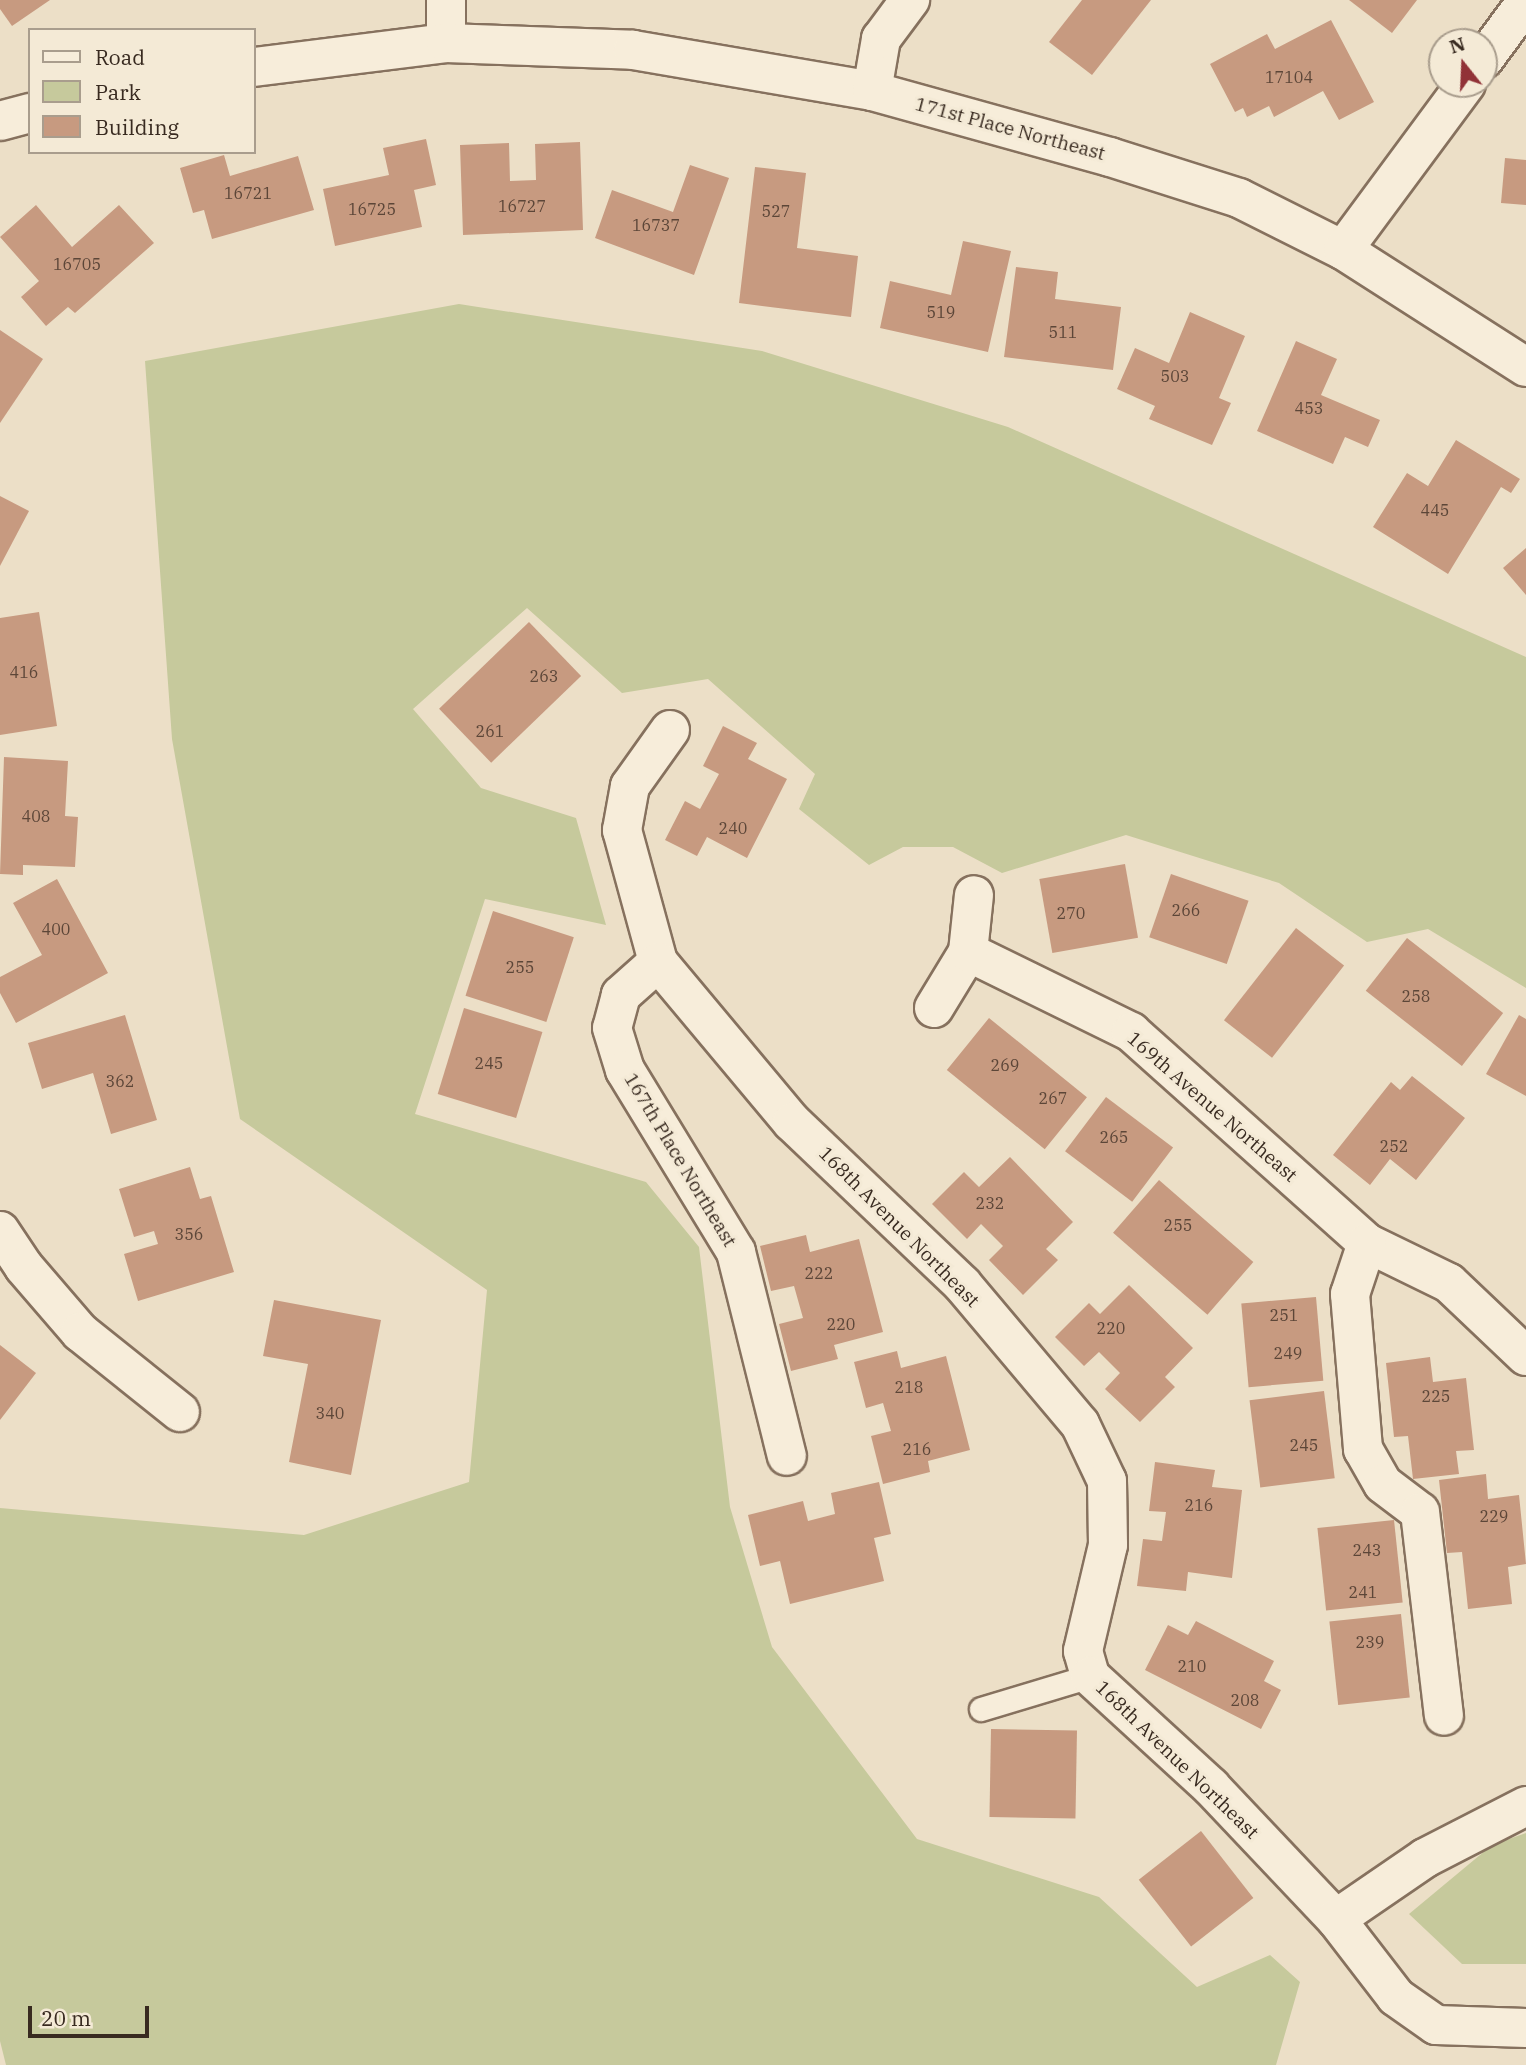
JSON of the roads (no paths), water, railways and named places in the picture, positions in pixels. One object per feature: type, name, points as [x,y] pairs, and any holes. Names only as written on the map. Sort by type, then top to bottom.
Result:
[{"type":"street","points":[[446,0],[446,43]]},
{"type":"street","points":[[872,92],[881,39],[910,0]]},
{"type":"street","points":[[1498,40],[1526,2]]},
{"type":"street","name":"171st Place Northeast","points":[[256,67],[446,43],[633,50],[872,92],[1110,157],[1240,198],[1343,250],[1526,367]]},
{"type":"street","points":[[1343,250],[1456,98]]},
{"type":"street","points":[[0,121],[28,114]]},
{"type":"street","name":"168th Avenue Northeast","points":[[670,730],[629,786],[622,830],[658,962],[792,1122],[962,1284],[1080,1424],[1107,1481],[1108,1545],[1083,1651],[1090,1676],[1210,1787],[1336,1919],[1396,1997],[1436,2025],[1526,2028]]},
{"type":"street","points":[[934,1009],[968,952],[974,895]]},
{"type":"street","name":"169th Avenue Northeast","points":[[968,952],[1131,1032],[1367,1243],[1449,1283],[1526,1356]]},
{"type":"street","name":"167th Place Northeast","points":[[658,962],[621,995],[612,1028],[625,1070],[736,1252],[787,1456]]},
{"type":"street","points":[[0,1231],[24,1267],[80,1332],[180,1412]]},
{"type":"street","points":[[1367,1243],[1350,1294],[1363,1449],[1382,1484],[1420,1512],[1444,1716]]},
{"type":"street","points":[[1336,1919],[1424,1858],[1526,1806]]},
{"type":"lane","points":[[981,1709],[1090,1676]]}]
